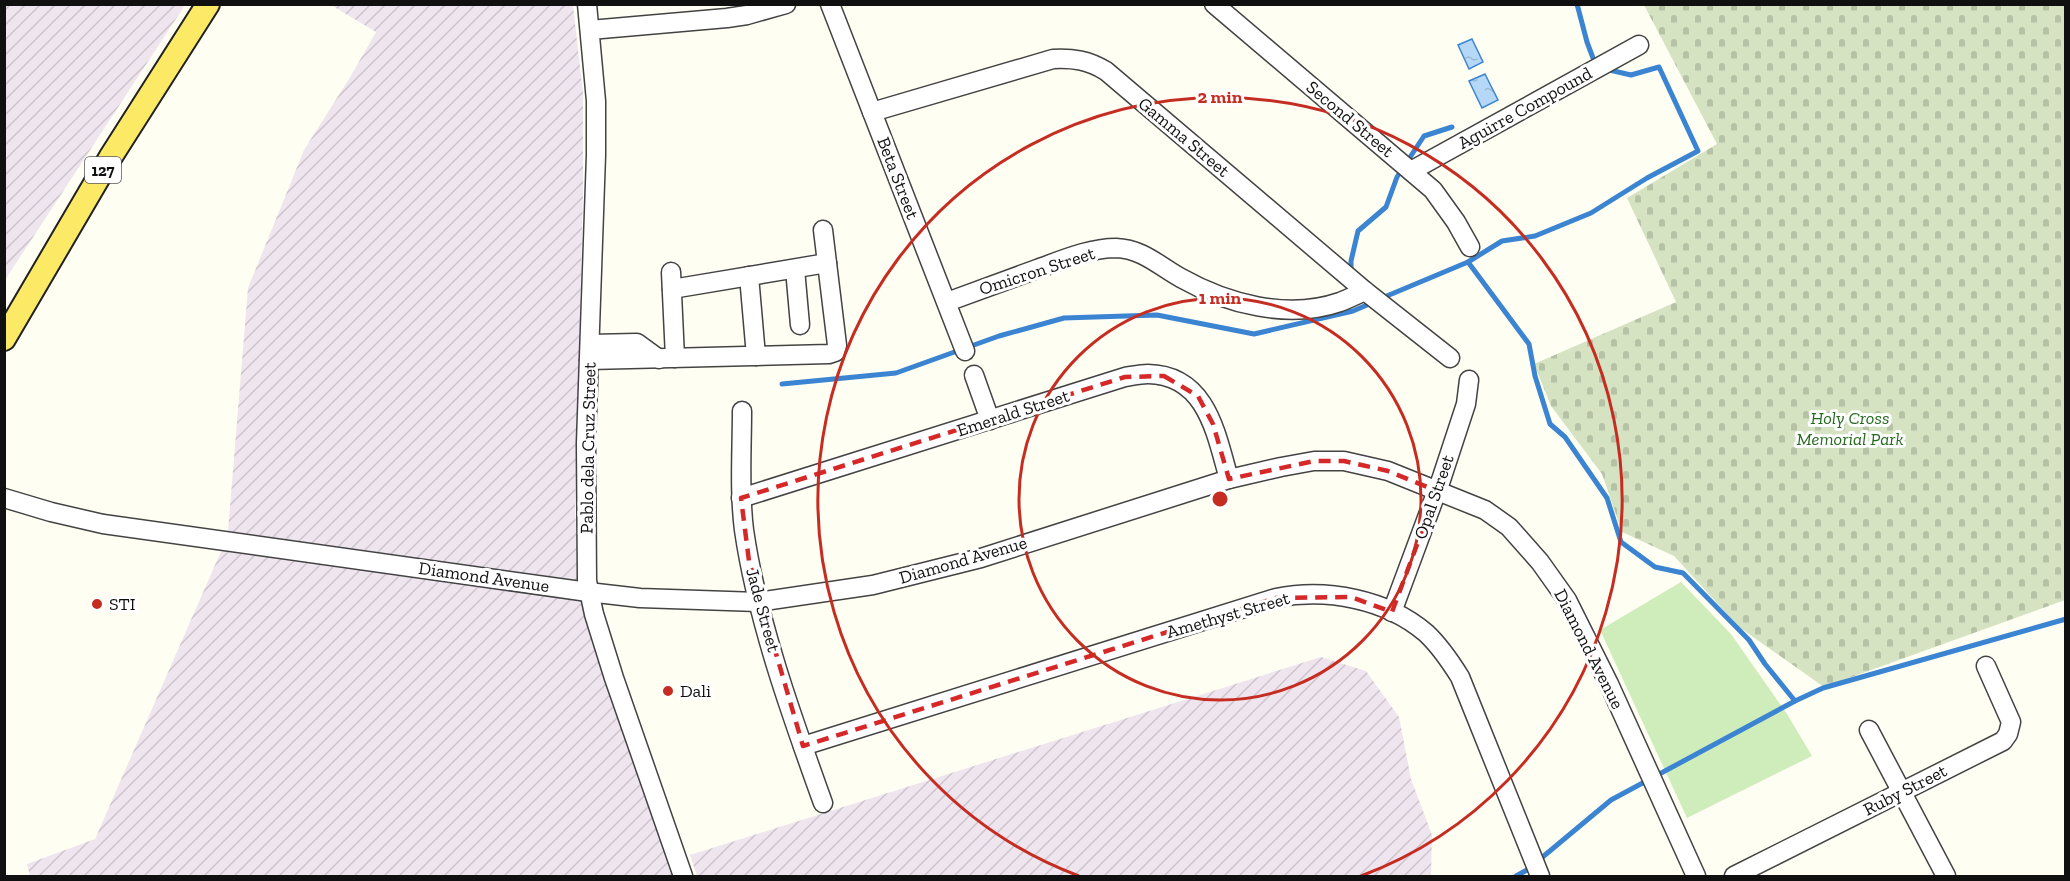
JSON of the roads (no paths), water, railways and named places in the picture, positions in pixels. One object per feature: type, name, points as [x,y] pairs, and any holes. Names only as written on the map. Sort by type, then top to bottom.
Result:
[{"type":"main road","name":"127","points":[[4,339],[110,158],[208,4]]},
{"type":"street","name":"Pablo dela Cruz Street","points":[[587,4],[596,102],[585,509],[588,592],[614,678],[683,876]]},
{"type":"street","points":[[590,30],[727,18],[786,4]]},
{"type":"street","name":"Beta Street","points":[[830,4],[965,351]]},
{"type":"street","name":"Second Street","points":[[1214,4],[1433,190],[1456,222],[1470,247]]},
{"type":"street","name":"Aguirre Compound","points":[[1411,171],[1639,45]]},
{"type":"street","name":"Gamma Street","points":[[872,112],[1053,59],[1074,59],[1094,63],[1365,291],[1450,358]]},
{"type":"street","points":[[590,352],[637,343],[667,358],[835,352],[837,345],[823,230]]},
{"type":"street","name":"Omicron Street","points":[[947,302],[1077,255],[1115,248],[1134,250],[1156,260],[1179,277],[1207,292],[1236,302],[1272,308],[1306,309],[1338,303],[1365,291]]},
{"type":"street","points":[[667,358],[672,281],[749,276],[827,263]]},
{"type":"street","points":[[795,268],[800,325]]},
{"type":"street","points":[[749,276],[756,356]]},
{"type":"street","name":"Emerald Street","points":[[741,498],[1125,377],[1147,374],[1164,376],[1182,384],[1198,396],[1207,410],[1229,479]]},
{"type":"street","points":[[974,375],[990,420]]},
{"type":"street","name":"Opal Street","points":[[1392,612],[1437,491],[1466,404],[1469,380]]},
{"type":"street","name":"Jade Street","points":[[742,411],[741,498],[747,550],[758,602],[803,746],[824,803]]},
{"type":"street","name":"Diamond Avenue","points":[[4,498],[103,524],[588,592],[640,598],[758,602],[873,585],[981,558],[1229,479],[1314,461],[1344,461],[1388,471],[1485,510],[1509,527],[1540,562],[1568,600],[1609,684],[1696,876]]},
{"type":"street","name":"Amethyst Street","points":[[803,746],[1276,598],[1294,594],[1351,597],[1392,612],[1425,632],[1443,652],[1460,677],[1540,876]]},
{"type":"street","name":"Ruby Street","points":[[1734,876],[2003,741],[2008,734],[2011,722],[1986,666]]},
{"type":"street","points":[[1869,730],[1946,876]]},
{"type":"water","points":[[1472,39],[1483,62],[1469,69],[1458,45]]},
{"type":"water","points":[[1485,74],[1498,100],[1482,108],[1469,81]]},
{"type":"waterway","points":[[1577,4],[1596,66]]},
{"type":"waterway","points":[[1605,69],[1631,75],[1659,67],[1698,151],[1647,178],[1591,213],[1535,236],[1502,241],[1468,262],[1529,344],[1535,376],[1550,424],[1565,437],[1607,498],[1621,542],[1655,567],[1683,573],[1749,640],[1795,701],[1823,688],[2066,619]]},
{"type":"waterway","points":[[1351,273],[1351,261],[1358,231],[1386,207],[1397,177],[1424,136],[1452,127]]},
{"type":"waterway","points":[[1382,298],[1468,262]]},
{"type":"waterway","points":[[782,384],[896,373],[999,336],[1064,318],[1157,315],[1254,334],[1353,311],[1374,302]]},
{"type":"waterway","points":[[1516,876],[1527,870],[1611,800],[1795,701]]},
{"type":"place","name":"STI","points":[[97,604]]},
{"type":"place","name":"Dali","points":[[668,691]]},
{"type":"park label","name":"Holy Cross Memorial Park","points":[[1850,428]]}]
